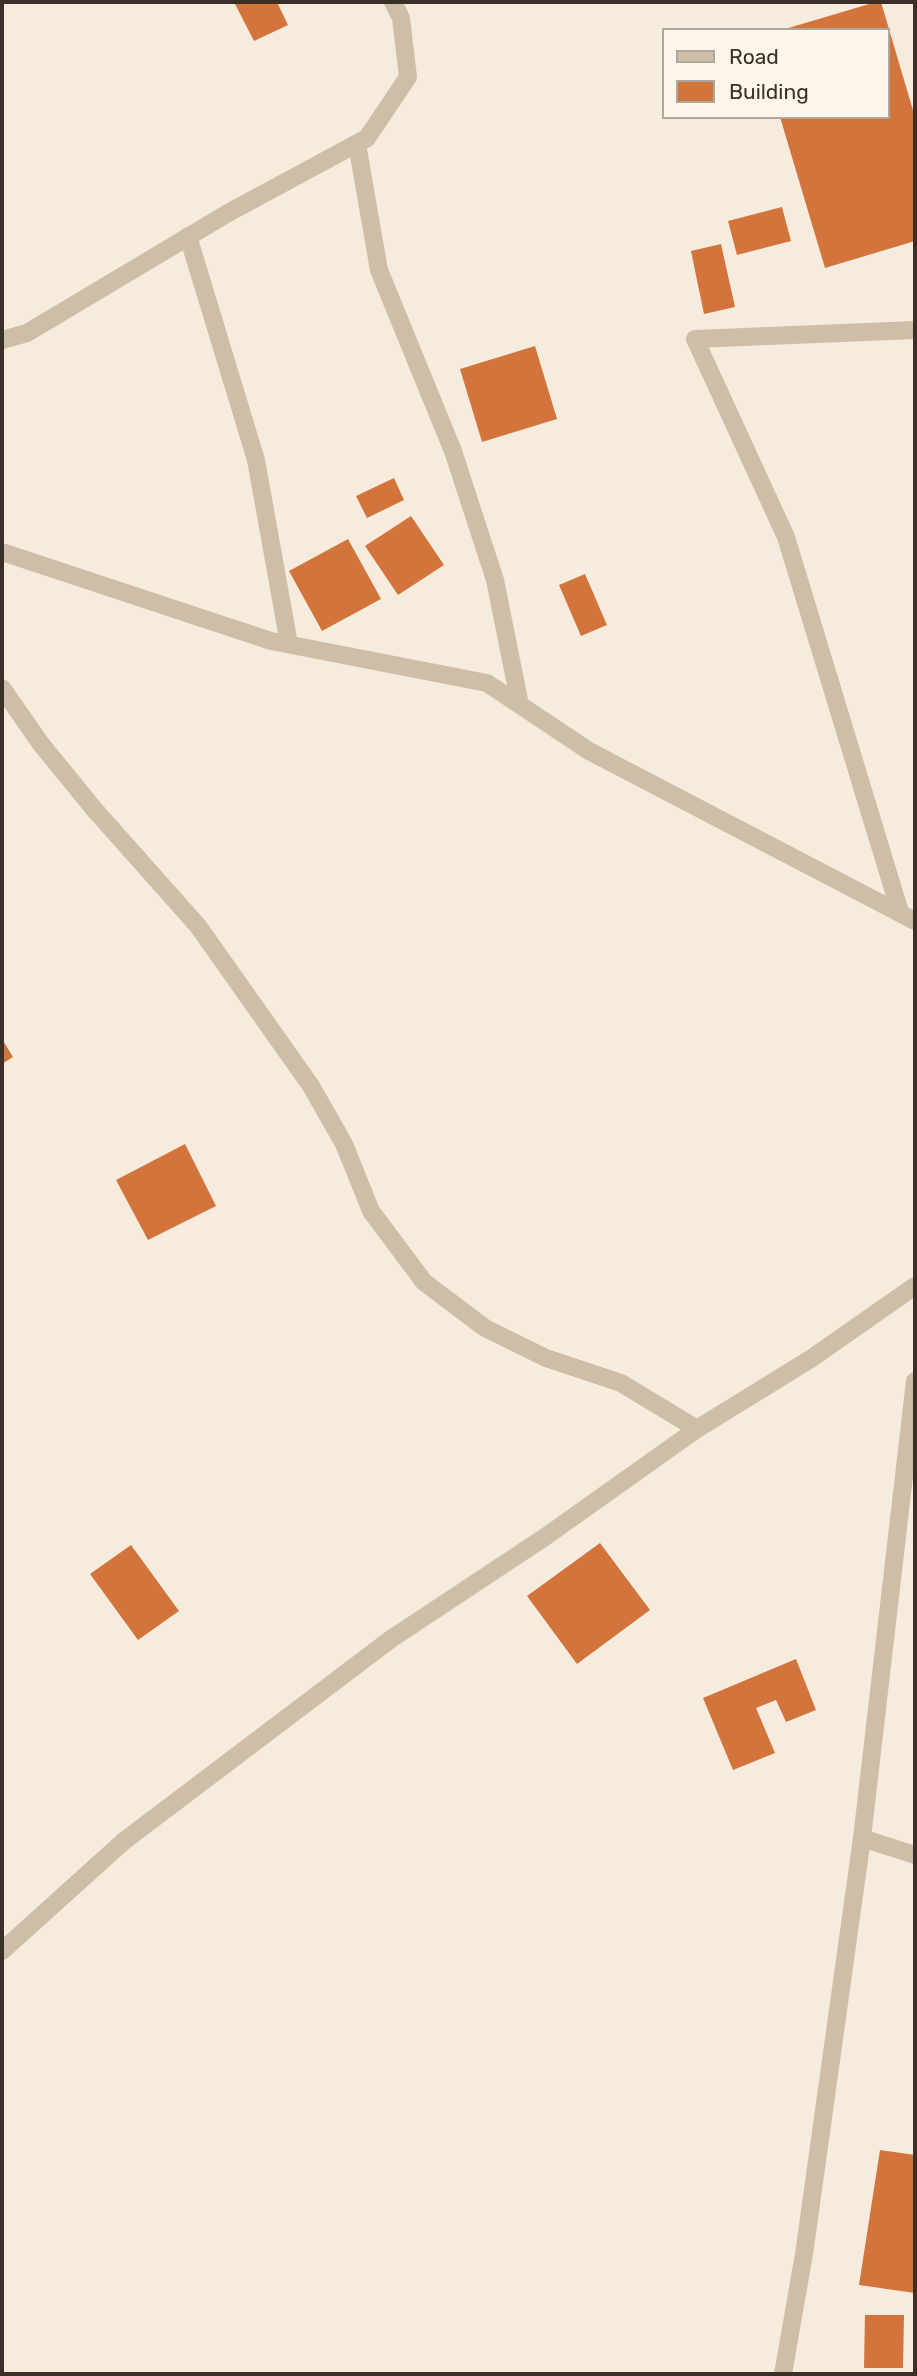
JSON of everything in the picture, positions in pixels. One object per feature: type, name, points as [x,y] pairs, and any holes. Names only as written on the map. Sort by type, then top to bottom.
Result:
[{"type":"street","points":[[2,340],[27,332],[188,236],[367,138],[408,77],[401,19],[393,2]]},
{"type":"street","points":[[357,144],[379,270],[453,451],[495,580],[520,705]]},
{"type":"street","points":[[188,236],[256,460],[289,644]]},
{"type":"street","points":[[908,916],[786,537],[695,339],[915,330]]},
{"type":"street","points":[[2,552],[289,644],[487,684],[589,751],[908,916]]},
{"type":"street","points":[[2,688],[41,744],[94,809],[198,926],[311,1086],[344,1144],[371,1211],[389,1239],[424,1282],[485,1328],[546,1358],[621,1383],[697,1429]]},
{"type":"street","points":[[2,1951],[124,1841],[391,1639],[545,1537],[697,1429],[812,1358],[915,1286]]},
{"type":"street","points":[[783,2374],[806,2241],[862,1839],[915,1381]]},
{"type":"street","points":[[862,1839],[915,1855]]},
{"type":"building","points":[[234,2],[277,2],[288,25],[254,41]]},
{"type":"building","points":[[881,2],[889,28],[788,28]]},
{"type":"building","points":[[889,29],[915,117],[915,241],[825,268],[781,119],[889,119]]},
{"type":"building","points":[[782,207],[791,241],[737,255],[728,221]]},
{"type":"building","points":[[721,244],[735,307],[704,314],[691,251]]},
{"type":"building","points":[[535,346],[557,419],[482,442],[460,369]]},
{"type":"building","points":[[394,478],[404,500],[367,518],[356,496]]},
{"type":"building","points":[[411,516],[444,565],[398,595],[365,546]]},
{"type":"building","points":[[348,539],[381,599],[322,631],[289,571]]},
{"type":"building","points":[[585,574],[607,625],[581,636],[559,585]]},
{"type":"building","points":[[2,1039],[13,1057],[2,1064]]},
{"type":"building","points":[[185,1144],[216,1206],[148,1240],[116,1180]]},
{"type":"building","points":[[600,1543],[650,1610],[577,1664],[527,1596]]},
{"type":"building","points":[[131,1545],[179,1611],[138,1640],[90,1574]]},
{"type":"building","points":[[796,1659],[816,1710],[786,1722],[776,1700],[756,1708],[775,1753],[733,1770],[703,1698]]},
{"type":"building","points":[[880,2150],[915,2155],[915,2293],[859,2285]]},
{"type":"building","points":[[865,2315],[904,2315],[903,2368],[864,2368]]}]
